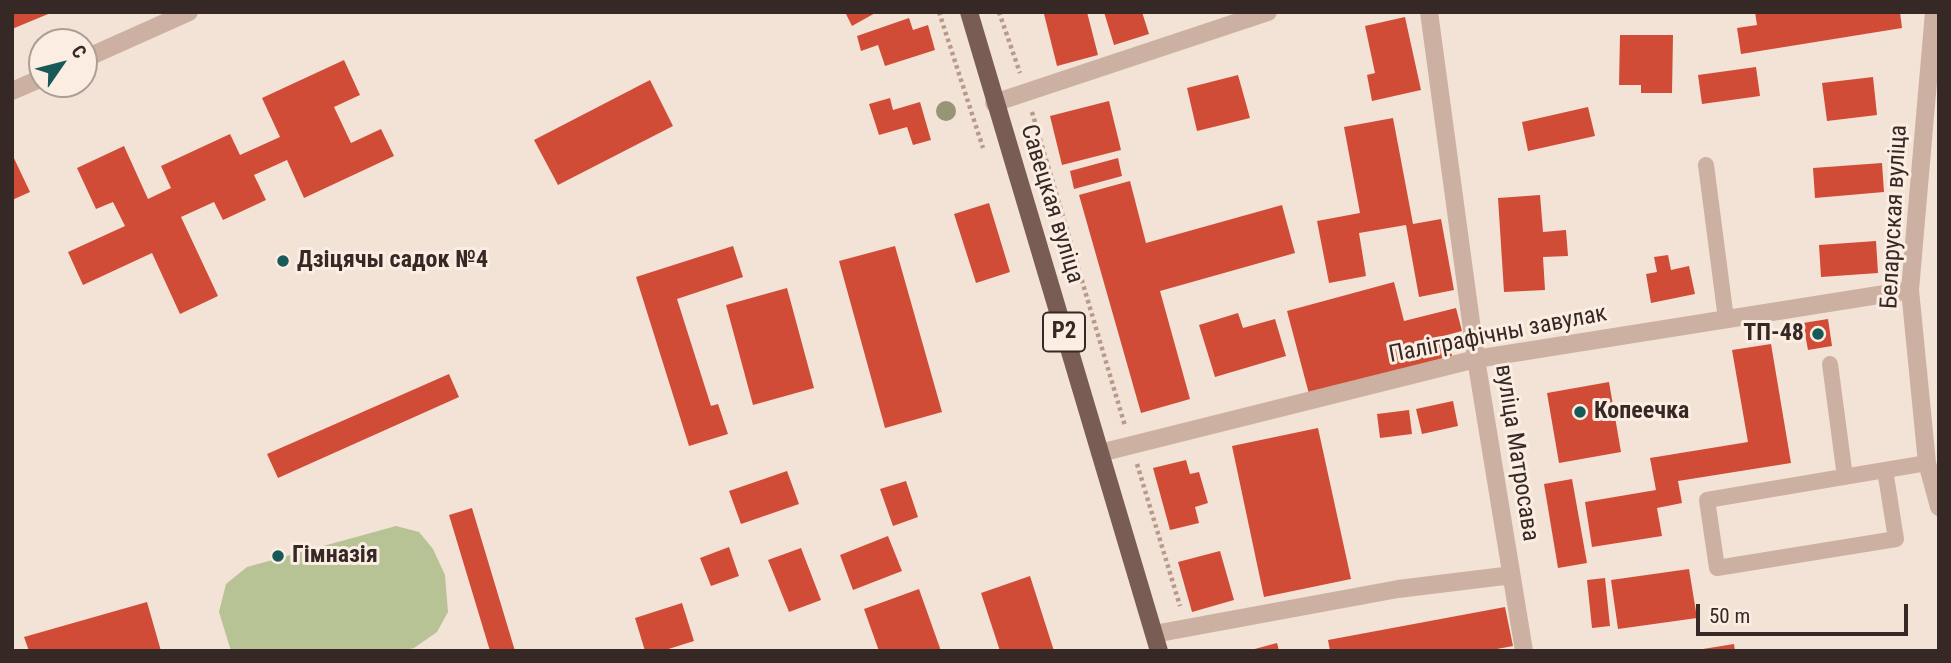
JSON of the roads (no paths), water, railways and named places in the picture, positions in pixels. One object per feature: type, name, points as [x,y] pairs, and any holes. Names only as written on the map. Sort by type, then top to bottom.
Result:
[{"type":"main road","name":"Савецкая вуліца","points":[[970,12],[994,103],[1156,642]]},
{"type":"street","points":[[98,53],[189,12]]},
{"type":"street","points":[[994,103],[1268,12]]},
{"type":"street","name":"вуліца Матросава","points":[[1429,12],[1476,359],[1524,651]]},
{"type":"street","name":"Беларуская вуліца","points":[[1934,12],[1910,289],[1927,463],[1939,508]]},
{"type":"street","name":"Паліграфічны завулак","points":[[1100,453],[1476,359],[1910,289]]},
{"type":"street","points":[[1156,642],[1187,629],[1398,589],[1504,576],[1512,579]]},
{"type":"lane","points":[[1706,165],[1726,319]]},
{"type":"lane","points":[[1830,364],[1845,477]]},
{"type":"lane","points":[[1885,470],[1896,539],[1717,568],[1707,500],[1845,477],[1885,470],[1927,463]]},
{"type":"place","name":"Дзіцячы садок №4","points":[[283,261]]},
{"type":"place","name":"ТП-48","points":[[1818,334]]},
{"type":"place","name":"Копеечка","points":[[1580,412]]},
{"type":"place","name":"Гімназія","points":[[278,556]]}]
